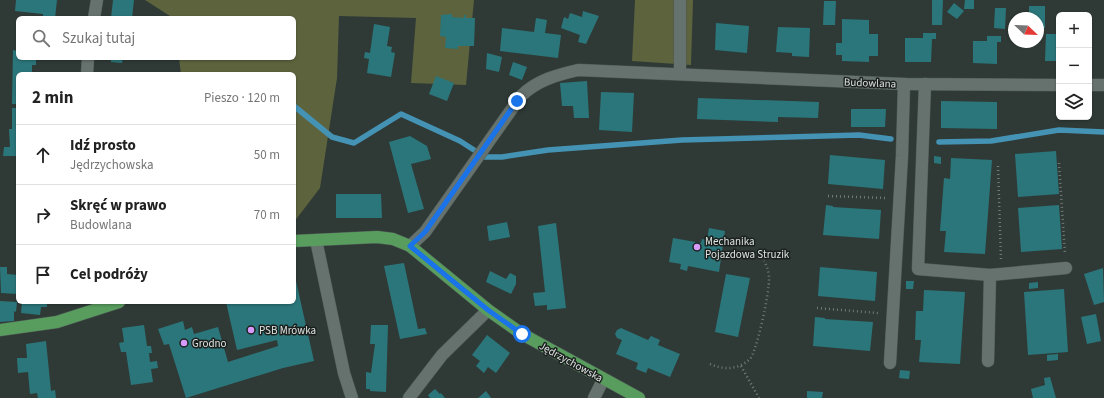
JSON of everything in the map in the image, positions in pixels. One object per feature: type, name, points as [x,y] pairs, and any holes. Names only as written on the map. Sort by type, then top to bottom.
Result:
[{"type":"main road","name":"Jędrzychowska","points":[[296,240],[377,238],[393,239],[410,246],[488,310],[522,334],[602,380],[639,398]]},
{"type":"main road","points":[[0,330],[57,322],[113,304]]},
{"type":"street","points":[[94,16],[98,0]]},
{"type":"street","points":[[680,0],[680,74]]},
{"type":"street","points":[[87,72],[88,60]]},
{"type":"street","name":"Budowlana","points":[[410,246],[425,232],[517,101],[529,88],[546,78],[578,70],[904,84],[1056,85]]},
{"type":"street","points":[[890,363],[898,199],[902,156],[904,84]]},
{"type":"street","points":[[925,84],[918,269],[996,274],[1066,268]]},
{"type":"street","points":[[1092,85],[1104,85]]},
{"type":"street","points":[[316,240],[344,373],[352,398]]},
{"type":"street","points":[[988,361],[996,274]]},
{"type":"street","points":[[410,398],[442,356],[488,310]]},
{"type":"street","points":[[594,398],[602,380]]},
{"type":"path","points":[[1059,163],[1066,268]]},
{"type":"path","points":[[996,274],[998,166]]},
{"type":"path","points":[[828,196],[898,199]]},
{"type":"path","points":[[710,364],[728,368],[741,366],[751,358],[764,312],[769,279],[767,266],[764,261]]},
{"type":"path","points":[[817,308],[893,314]]},
{"type":"path","points":[[741,366],[759,398]]},
{"type":"green space","points":[[145,0],[474,0],[466,85],[411,83],[416,18],[339,16],[337,78],[320,188],[296,219],[296,72],[181,72],[179,60],[296,60],[296,16],[170,16]]},
{"type":"green space","points":[[635,0],[693,0],[691,65],[632,61]]},
{"type":"building","points":[[16,0],[57,0],[55,16],[43,16],[43,14],[15,11]]},
{"type":"building","points":[[113,0],[134,0],[132,16],[111,16]]},
{"type":"building","points":[[932,0],[943,0],[942,25],[932,25]]},
{"type":"building","points":[[965,0],[974,0],[974,9],[964,9]]},
{"type":"building","points":[[824,1],[836,1],[835,25],[823,25]]},
{"type":"building","points":[[954,3],[964,11],[957,19],[947,12]]},
{"type":"building","points":[[1029,6],[1045,6],[1045,28],[1044,12],[1029,12]]},
{"type":"building","points":[[995,8],[1006,8],[1005,29],[994,28]]},
{"type":"building","points":[[583,11],[599,16],[586,44],[578,42],[580,35],[561,28],[564,17],[568,19],[570,13],[582,17]]},
{"type":"building","points":[[452,14],[452,17],[464,18],[464,15],[466,15],[466,18],[475,18],[474,46],[458,46],[458,49],[445,48],[446,37],[440,36],[441,15]]},
{"type":"building","points":[[536,18],[547,20],[545,33],[561,35],[558,58],[500,51],[502,28],[534,32]]},
{"type":"building","points":[[842,19],[869,20],[869,34],[878,34],[878,56],[869,56],[869,62],[842,61],[842,55],[836,55],[836,43],[842,43]]},
{"type":"building","points":[[716,23],[749,26],[747,53],[715,50]]},
{"type":"building","points":[[374,24],[390,27],[387,46],[392,47],[391,52],[395,53],[391,77],[367,73],[369,59],[364,58],[365,52],[370,53]]},
{"type":"building","points":[[778,27],[810,28],[809,57],[792,56],[792,53],[776,52]]},
{"type":"building","points":[[923,33],[936,33],[936,39],[932,39],[931,62],[905,62],[905,38],[923,38]]},
{"type":"building","points":[[1046,34],[1056,34],[1056,61],[1045,61]]},
{"type":"building","points":[[987,36],[1001,36],[1001,42],[997,42],[997,64],[973,63],[973,41],[987,41]]},
{"type":"building","points":[[13,50],[16,51],[16,60],[36,60],[36,65],[32,65],[32,72],[16,72],[16,104],[12,104]]},
{"type":"building","points":[[487,53],[502,57],[499,72],[486,69]]},
{"type":"building","points":[[111,60],[123,60],[122,63],[111,62]]},
{"type":"building","points":[[513,62],[527,67],[522,80],[509,75]]},
{"type":"building","points":[[436,76],[454,83],[447,101],[429,94]]},
{"type":"building","points":[[587,81],[589,118],[574,118],[573,106],[562,106],[560,83]]},
{"type":"building","points":[[601,92],[634,93],[632,132],[599,130]]},
{"type":"building","points":[[698,98],[819,102],[818,118],[778,117],[778,122],[697,119]]},
{"type":"building","points":[[941,101],[997,102],[997,129],[941,128]]},
{"type":"building","points":[[12,108],[16,108],[16,156],[3,156],[4,147],[10,147],[9,129],[12,129]]},
{"type":"building","points":[[851,109],[886,109],[885,127],[851,127]]},
{"type":"building","points":[[410,136],[427,146],[431,159],[411,164],[424,209],[408,213],[389,142]]},
{"type":"building","points":[[1056,151],[1059,194],[1018,197],[1015,154]]},
{"type":"building","points":[[830,155],[885,160],[883,189],[828,184]]},
{"type":"building","points":[[934,156],[941,157],[941,164],[934,163]]},
{"type":"building","points":[[951,158],[992,160],[985,254],[944,252],[946,231],[940,231],[944,178],[950,179]]},
{"type":"building","points":[[336,194],[381,194],[382,218],[336,218]]},
{"type":"building","points":[[826,205],[833,207],[881,210],[879,239],[823,235]]},
{"type":"building","points":[[1059,205],[1062,249],[1021,252],[1018,208]]},
{"type":"building","points":[[507,222],[510,237],[489,241],[487,226]]},
{"type":"building","points":[[556,223],[566,308],[547,310],[547,305],[535,306],[533,293],[545,292],[538,226]]},
{"type":"building","name":"Mechanika Pojazdowa Struzik","points":[[709,228],[725,231],[719,272],[688,266],[687,271],[680,269],[681,264],[669,262],[673,238],[701,243],[702,239],[707,240]]},
{"type":"building","points":[[404,263],[418,329],[425,328],[427,334],[400,339],[384,266]]},
{"type":"building","points":[[0,267],[7,267],[7,274],[16,275],[16,294],[1,293]]},
{"type":"building","points":[[820,267],[877,272],[875,301],[818,296]]},
{"type":"building","points":[[1103,268],[1104,302],[1094,305],[1084,274]]},
{"type":"building","points":[[490,271],[506,279],[510,273],[516,276],[516,284],[511,294],[486,282]]},
{"type":"building","points":[[726,274],[750,278],[738,337],[715,332]]},
{"type":"building","points":[[296,281],[314,361],[283,368],[186,398],[169,344],[164,345],[158,329],[183,321],[185,330],[192,327],[194,334],[218,327],[228,362],[278,346],[277,340],[237,350],[226,304],[296,304]]},
{"type":"building","points":[[906,281],[914,281],[913,289],[906,289]]},
{"type":"building","points":[[1038,282],[1038,288],[1029,289],[1029,283]]},
{"type":"building","points":[[1064,289],[1068,352],[1028,355],[1024,292]]},
{"type":"building","points":[[924,290],[965,292],[960,364],[919,362],[921,340],[915,340],[916,311],[923,311]]},
{"type":"building","points":[[0,301],[16,302],[14,321],[0,322]]},
{"type":"building","points":[[22,304],[47,304],[47,307],[41,307],[40,315],[21,313]]},
{"type":"building","points":[[1096,314],[1101,341],[1087,344],[1081,317]]},
{"type":"building","points":[[815,317],[873,322],[870,351],[813,346]]},
{"type":"building","points":[[144,325],[147,346],[151,346],[152,353],[149,353],[150,362],[157,361],[158,368],[151,369],[153,382],[131,385],[126,352],[121,352],[119,343],[124,342],[122,328]]},
{"type":"building","points":[[371,325],[388,325],[386,392],[370,391],[370,389],[366,389],[366,372],[371,373],[375,344],[370,344]]},
{"type":"building","points":[[621,328],[648,340],[651,336],[660,340],[658,345],[680,354],[670,377],[648,368],[646,373],[636,369],[638,363],[616,354],[622,340],[617,338],[615,334],[617,330]]},
{"type":"building","points":[[487,335],[510,353],[496,373],[488,367],[484,373],[476,366],[480,361],[472,355]]},
{"type":"building","points":[[46,341],[51,391],[55,390],[56,398],[38,398],[37,393],[30,394],[28,372],[18,373],[17,358],[27,358],[26,344]]},
{"type":"building","points":[[1058,354],[1058,360],[1047,361],[1047,355]]},
{"type":"building","points":[[900,370],[910,371],[909,379],[899,378]]},
{"type":"building","points":[[1050,377],[1056,398],[1033,398],[1031,389],[1045,385],[1044,378]]},
{"type":"building","points":[[435,389],[445,398],[430,398],[428,395]]},
{"type":"building","points":[[486,391],[491,398],[478,398]]},
{"type":"building","points":[[807,391],[823,392],[822,398],[807,398]]},
{"type":"waterway","points":[[296,108],[332,137],[354,143],[401,114],[460,141],[474,150]]},
{"type":"waterway","points":[[939,142],[991,141],[1059,130],[1104,132]]},
{"type":"waterway","points":[[484,157],[502,157],[548,150],[682,140],[859,135],[891,139]]},
{"type":"place","name":"Mechanika Pojazdowa Struzik","points":[[697,247]]},
{"type":"place","name":"PSB Mrówka","points":[[251,330]]},
{"type":"place","name":"Grodno","points":[[184,343]]},
{"type":"route","points":[[517,101],[489,143],[425,232],[410,246],[488,310],[522,334]]}]
